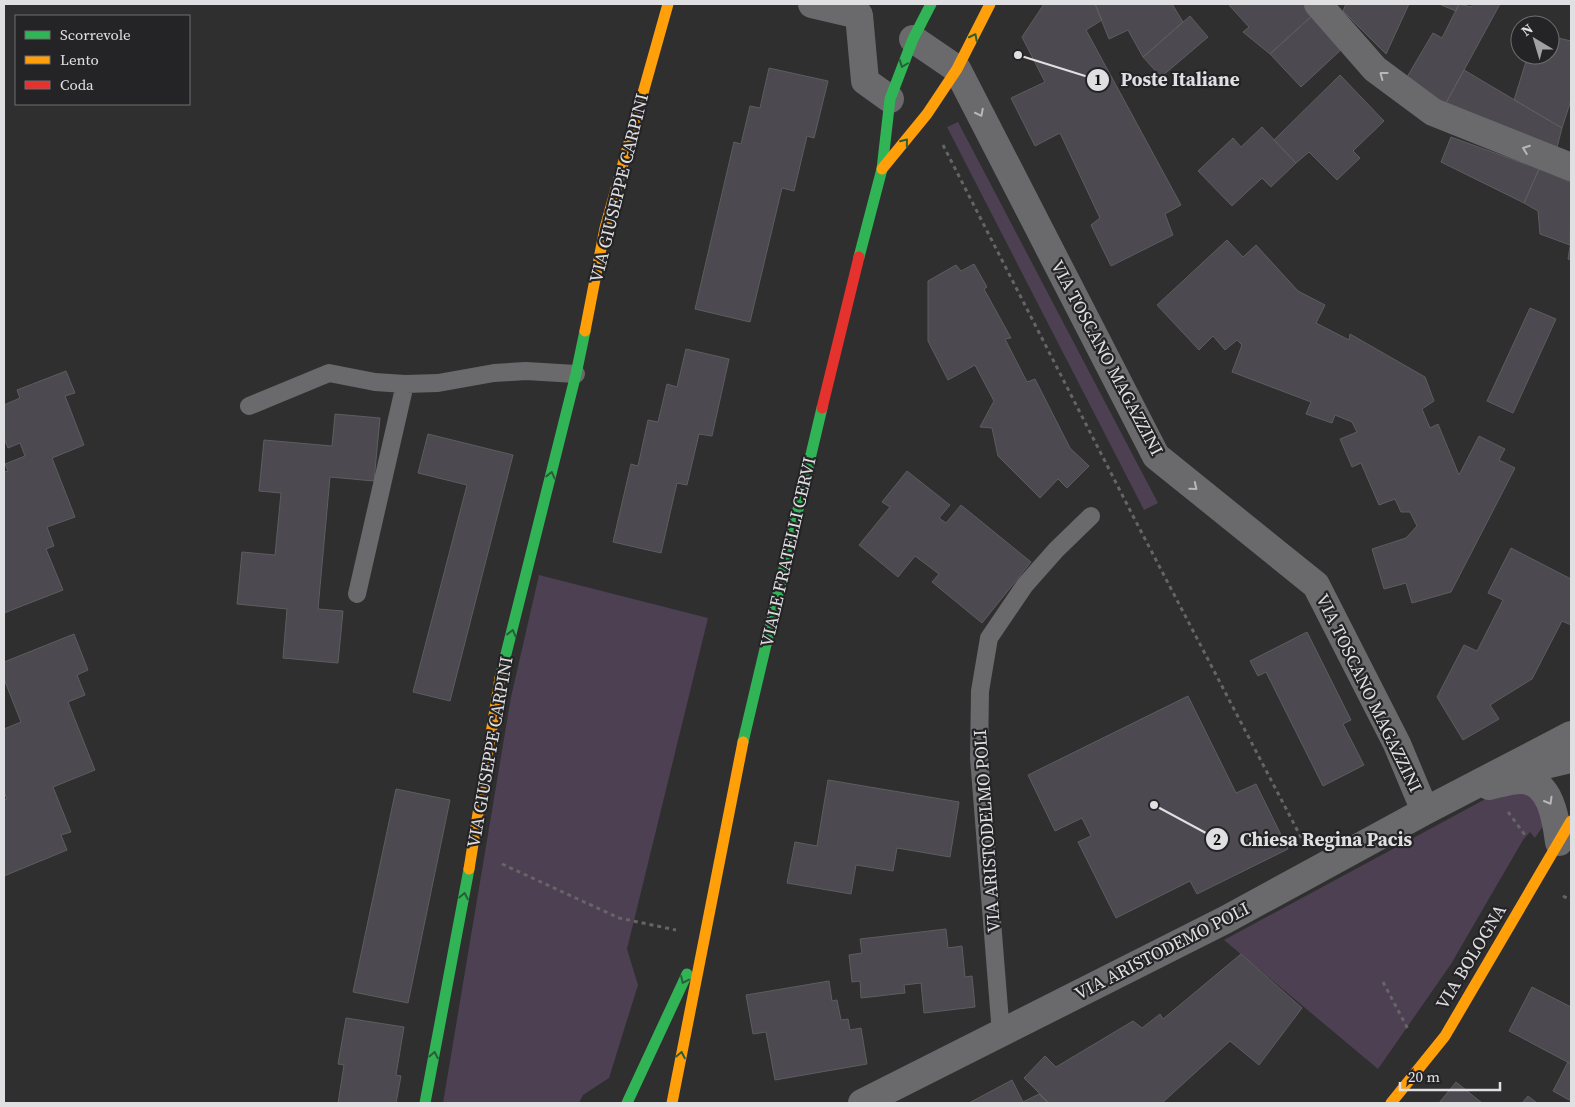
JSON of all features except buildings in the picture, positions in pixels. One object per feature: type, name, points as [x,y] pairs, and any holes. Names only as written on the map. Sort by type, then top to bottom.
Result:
[{"type":"main road","name":"VIA GIUSEPPE CARPINI","points":[[425,1103],[473,849],[497,692],[576,374],[605,228],[668,4]]},
{"type":"main road","name":"VIALE FRATELLI CERVI","points":[[704,936],[745,731],[851,288],[882,169],[890,99],[913,39],[931,4]]},
{"type":"main road","name":"VIALE FRATELLI CERVI","points":[[882,169],[927,114],[957,70],[990,4]]},
{"type":"main road","name":"VIA BOLOGNA","points":[[1391,1103],[1445,1036],[1490,962],[1560,839]]},
{"type":"main road","points":[[627,1103],[704,936]]},
{"type":"main road","points":[[672,1103],[704,936]]},
{"type":"street","points":[[812,4],[859,15],[865,80],[890,99]]},
{"type":"street","points":[[1318,4],[1375,69],[1433,112],[1571,167]]},
{"type":"street","points":[[913,39],[957,70]]},
{"type":"street","name":"VIA TOSCANO MAGAZZINI","points":[[957,70],[1156,456],[1316,585],[1397,744],[1425,810]]},
{"type":"street","name":"VIA ARISTODEMO POLI","points":[[1489,783],[1571,735]]},
{"type":"street","name":"VIA ARISTODEMO POLI","points":[[862,1103],[1001,1034],[1319,870],[1425,810],[1459,794],[1489,783],[1571,759]]},
{"type":"street","name":"VIA ARISTODEMO POLI","points":[[1489,783],[1522,779],[1540,788],[1554,809],[1560,839]]},
{"type":"lane","points":[[249,406],[329,373],[375,382],[405,384],[438,383],[494,373],[526,371],[576,374]]},
{"type":"lane","points":[[357,594],[405,384]]},
{"type":"lane","name":"VIA ARISTODELMO POLI","points":[[1001,1034],[979,758],[980,691],[988,638],[1025,585],[1056,550],[1091,516]]},
{"type":"path","points":[[927,114],[1133,516],[1319,870]]},
{"type":"path","points":[[1489,783],[1530,842],[1560,839]]},
{"type":"path","points":[[473,849],[619,918],[704,936]]},
{"type":"path","points":[[1383,982],[1426,1059]]},
{"type":"shaded area","points":[[958,122],[1158,503],[1144,510],[947,127]]},
{"type":"shaded area","points":[[539,575],[708,618],[627,949],[638,985],[609,1078],[583,1095],[579,1103],[443,1103],[511,697]]},
{"type":"shaded area","points":[[1504,789],[1528,789],[1547,820],[1535,838],[1530,832],[1523,840],[1451,964],[1378,1069],[1224,940]]},
{"type":"traffic: fast","points":[[859,257],[882,169],[890,99],[913,39],[931,4]]},
{"type":"traffic: fast","points":[[500,678],[585,331]]},
{"type":"traffic: fast","points":[[743,742],[822,408]]},
{"type":"traffic: fast","points":[[425,1103],[469,869]]},
{"type":"traffic: fast","points":[[627,1103],[687,974]]},
{"type":"traffic: slow","points":[[585,331],[605,228],[668,4]]},
{"type":"traffic: slow","points":[[882,169],[927,114],[957,69],[990,4]]},
{"type":"traffic: slow","points":[[469,869],[500,678]]},
{"type":"traffic: slow","points":[[672,1103],[743,742]]},
{"type":"traffic: slow","points":[[1391,1103],[1445,1036],[1571,821]]},
{"type":"traffic: jam","points":[[822,408],[859,257]]},
{"type":"place","name":"Poste Italiane","points":[[1018,55]]},
{"type":"place","name":"Chiesa Regina Pacis","points":[[1154,805]]}]
